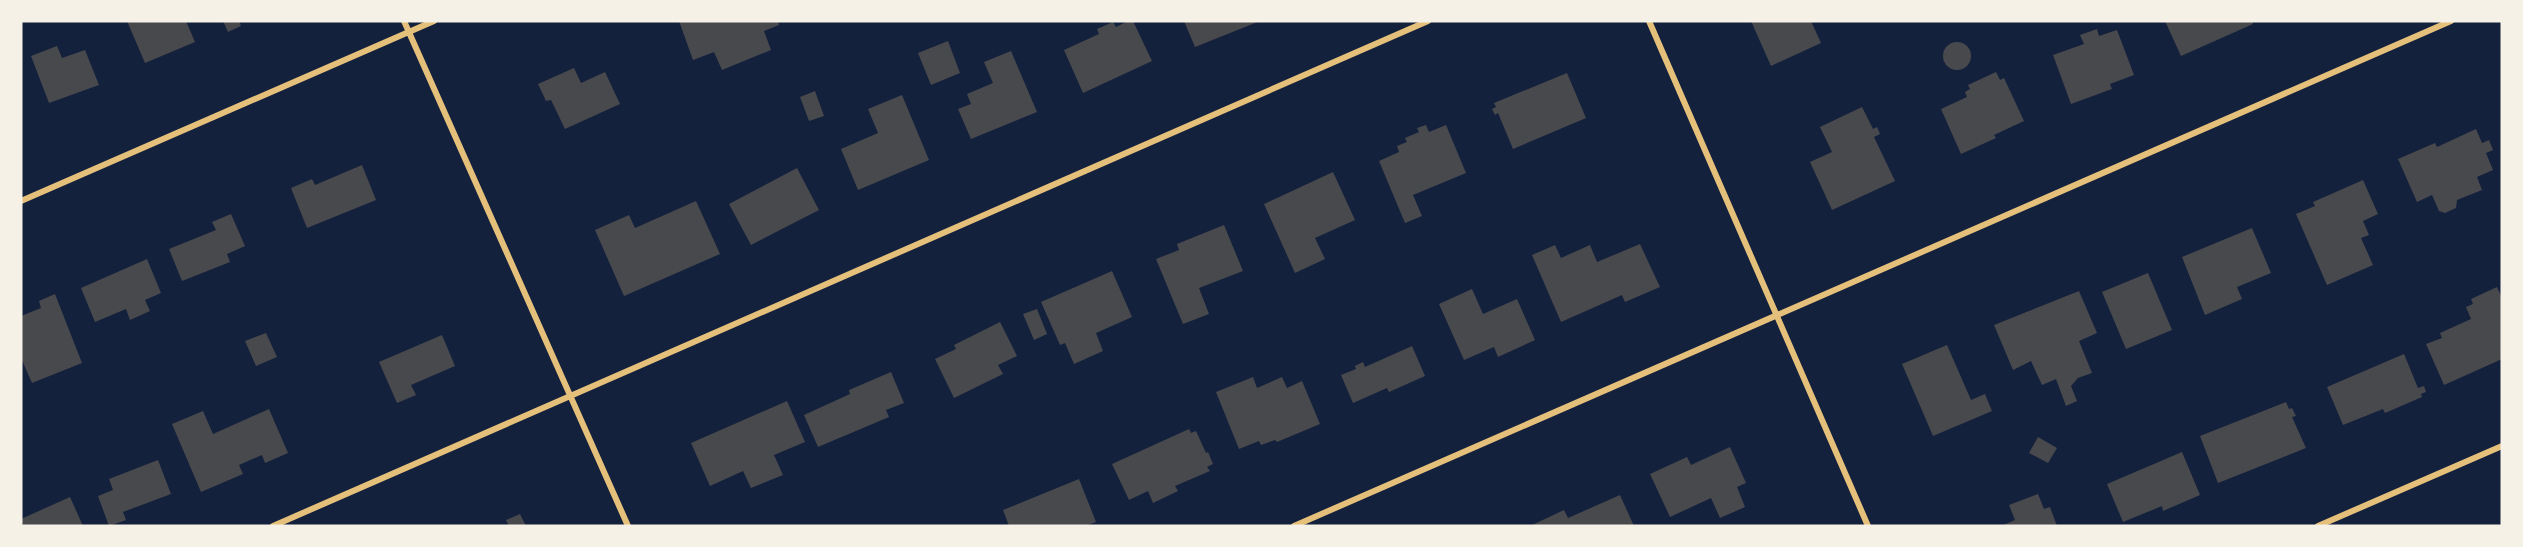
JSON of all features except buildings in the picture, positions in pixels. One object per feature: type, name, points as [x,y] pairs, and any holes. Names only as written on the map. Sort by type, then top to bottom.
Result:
[{"type":"street","points":[[404,21],[628,526]]},
{"type":"street","points":[[21,201],[435,21]]},
{"type":"street","points":[[273,526],[570,394],[1096,168],[1428,21]]},
{"type":"street","points":[[1649,21],[1868,526]]},
{"type":"street","points":[[1294,526],[2451,21]]},
{"type":"street","points":[[2318,526],[2502,446]]}]
